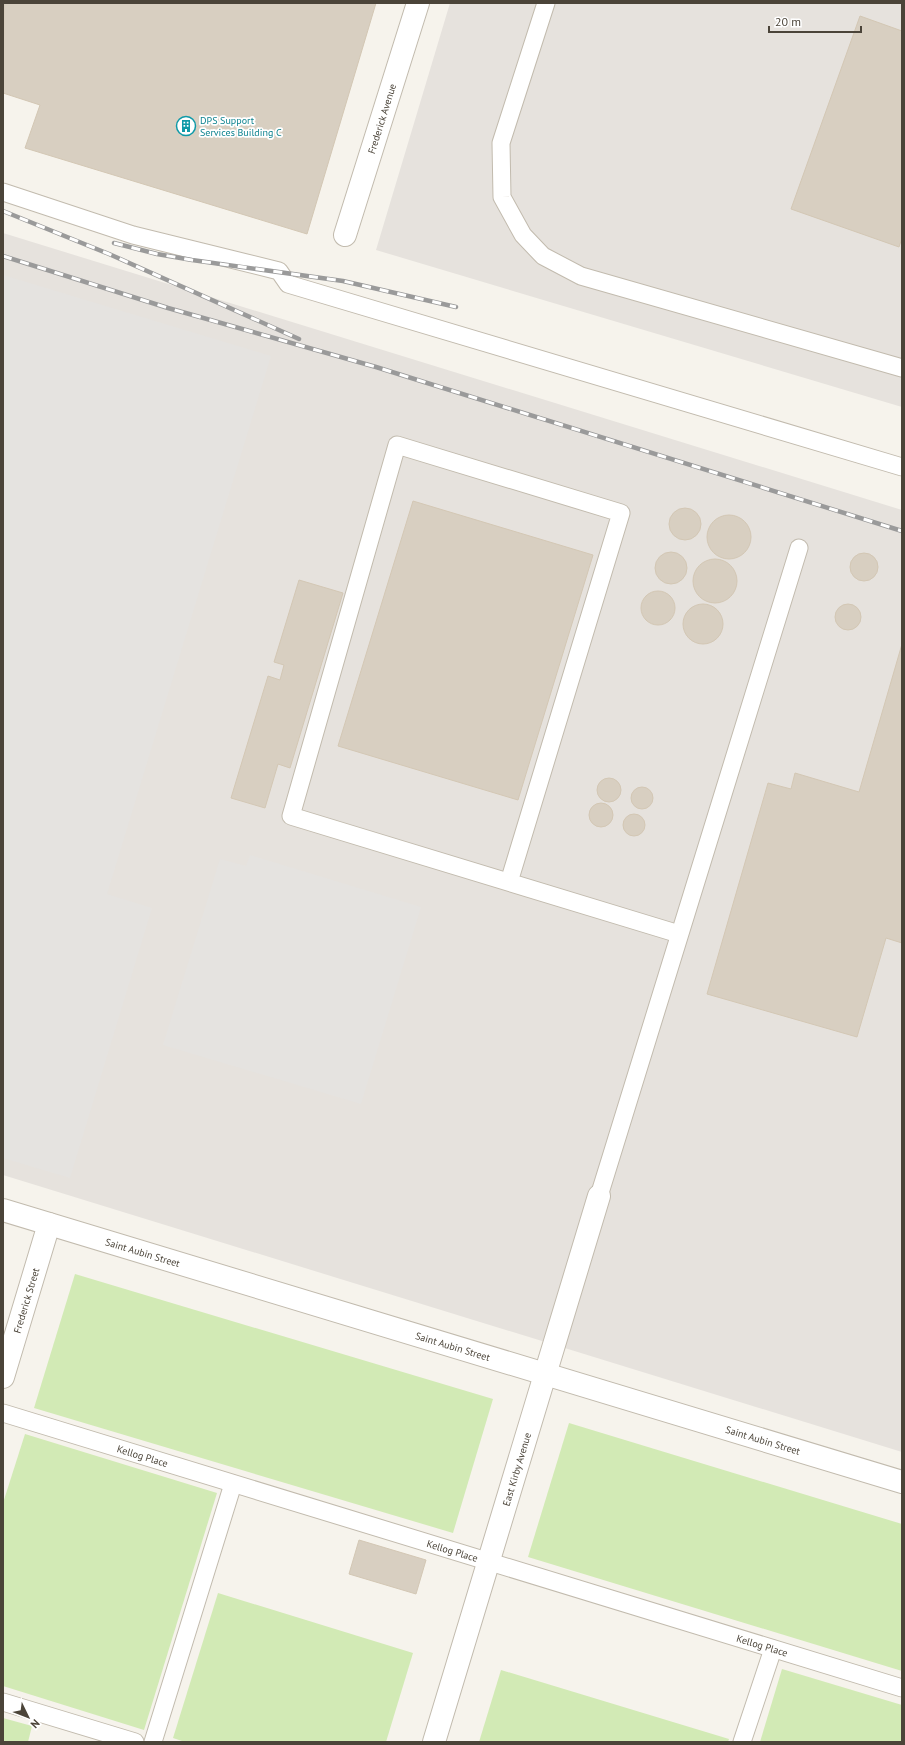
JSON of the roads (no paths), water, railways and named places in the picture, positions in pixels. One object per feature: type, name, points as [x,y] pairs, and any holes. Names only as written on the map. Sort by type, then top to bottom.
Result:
[{"type":"street","name":"Frederick Avenue","points":[[346,235],[418,3]]},
{"type":"street","name":"East Kirby Avenue","points":[[434,1742],[599,1196]]},
{"type":"street","name":"Saint Aubin Street","points":[[3,1210],[902,1482]]},
{"type":"street","name":"Frederick Street","points":[[3,1377],[50,1224]]},
{"type":"lane","points":[[546,3],[501,143],[502,196],[522,235],[544,256],[581,276],[902,368]]},
{"type":"lane","points":[[3,192],[133,235],[279,271],[288,284],[902,467]]},
{"type":"lane","points":[[509,882],[621,513],[397,445],[291,816],[679,934]]},
{"type":"lane","points":[[599,1196],[799,548]]},
{"type":"lane","name":"Kellog Place","points":[[3,1413],[902,1688]]},
{"type":"lane","points":[[153,1742],[233,1484]]},
{"type":"lane","points":[[742,1742],[773,1649]]},
{"type":"lane","points":[[3,1702],[135,1742]]},
{"type":"railway","points":[[3,211],[109,254],[299,339]]},
{"type":"railway","points":[[114,243],[157,254],[192,260],[343,281],[456,307]]},
{"type":"railway","points":[[3,256],[168,308],[376,367],[902,531]]},
{"type":"place","name":"DPS Support Services Building C","points":[[186,126]]}]
